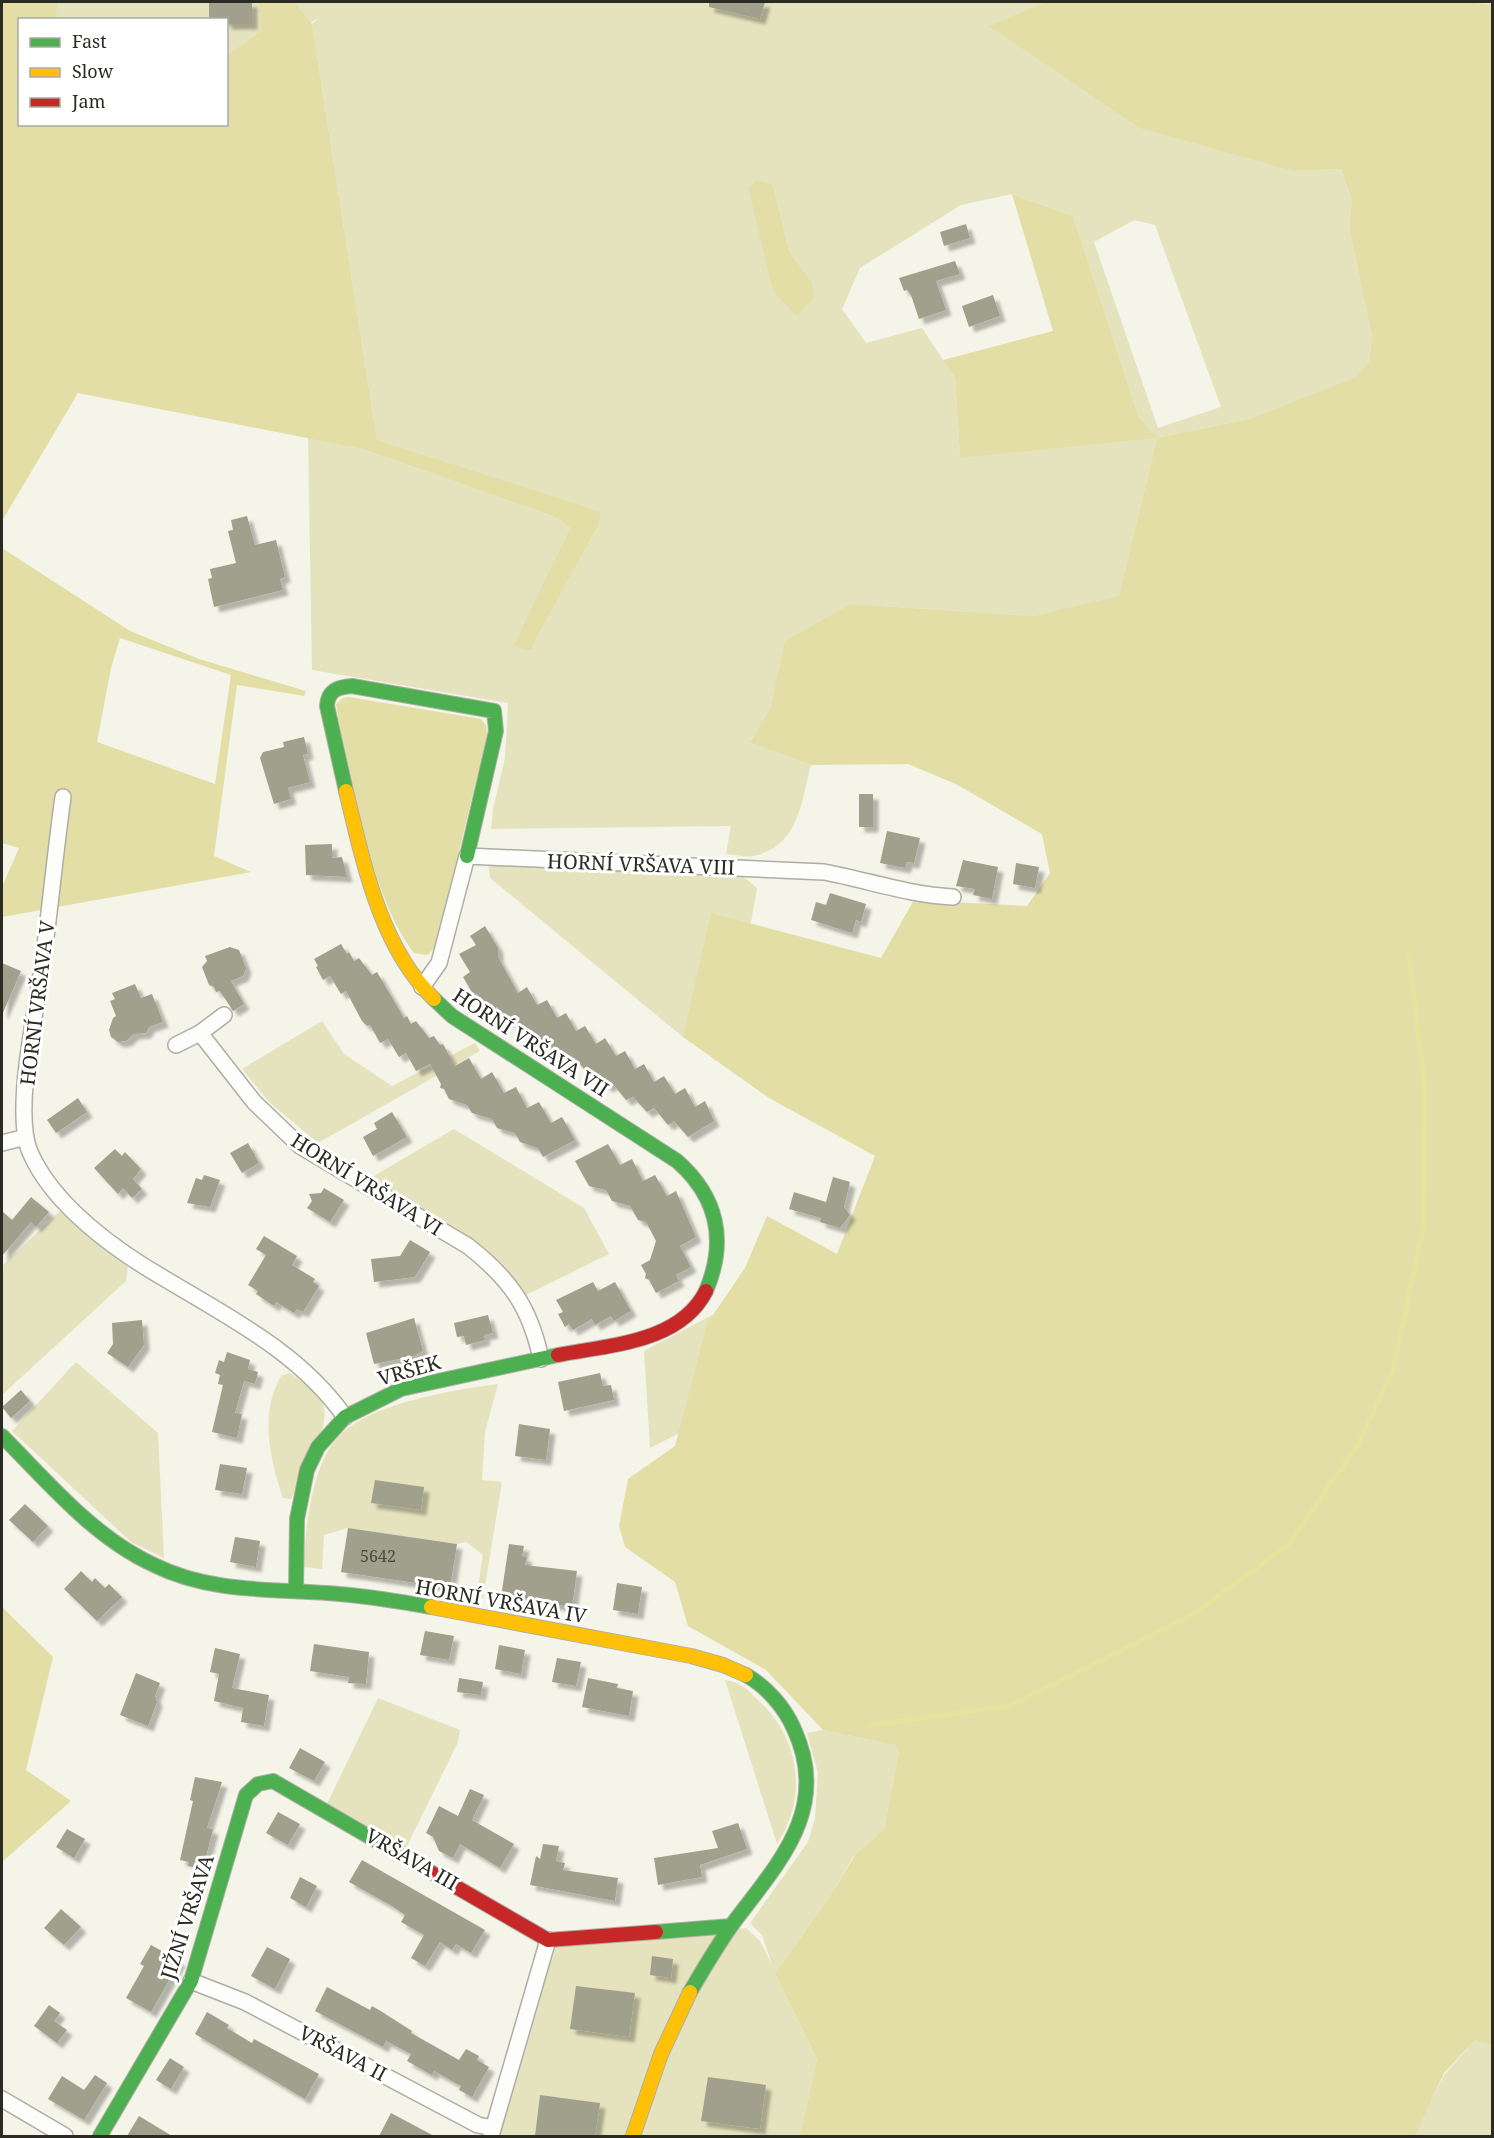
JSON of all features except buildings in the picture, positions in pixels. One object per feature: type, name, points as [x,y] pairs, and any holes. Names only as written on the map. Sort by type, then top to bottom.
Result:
[{"type":"street","name":"HORNÍ VRŠAVA VII","points":[[466,856],[496,731],[494,711],[352,686],[335,688],[327,700],[328,713],[374,894],[388,929],[422,987],[452,1016],[677,1161],[702,1184],[716,1217],[717,1236],[711,1278],[705,1294],[692,1313],[669,1329]]},
{"type":"street","name":"HORNÍ VRŠAVA V","points":[[63,797],[42,966],[26,1071],[26,1137],[36,1162],[58,1193],[87,1224],[144,1267],[254,1332],[306,1371],[329,1395],[345,1417]]},
{"type":"street","name":"HORNÍ VRŠAVA VIII","points":[[466,856],[824,872],[874,881],[928,896],[952,897]]},
{"type":"street","points":[[422,987],[439,963],[466,856]]},
{"type":"street","points":[[176,1045],[200,1033],[224,1015]]},
{"type":"street","name":"HORNÍ VRŠAVA VI","points":[[200,1033],[254,1102],[300,1146],[468,1246],[484,1258],[521,1301],[534,1327],[542,1359]]},
{"type":"street","points":[[2,1143],[26,1137]]},
{"type":"street","name":"VRŠEK","points":[[296,1590],[297,1519],[307,1470],[318,1447],[345,1417],[401,1389],[669,1329]]},
{"type":"street","name":"HORNÍ VRŠAVA IV","points":[[2,1436],[95,1527],[119,1546],[159,1568],[189,1579],[237,1589],[296,1590],[352,1595],[510,1621],[706,1660],[753,1679],[771,1696],[788,1719],[805,1758],[808,1784],[803,1818],[778,1867],[731,1926],[685,2005],[652,2077],[633,2136]]},
{"type":"street","name":"VRŠAVA III","points":[[273,1781],[507,1914],[548,1941]]},
{"type":"street","name":"JIŽNÍ VRŠAVA","points":[[100,2136],[190,1981],[246,1795],[258,1784],[273,1781]]},
{"type":"street","points":[[492,2132],[548,1941],[731,1926]]},
{"type":"street","name":"VRŠAVA II","points":[[190,1981],[245,2002],[492,2132]]},
{"type":"street","points":[[2,2099],[65,2136]]},
{"type":"shaded area","points":[[2,2],[1046,2],[1294,171],[1341,169],[1352,201],[1349,227],[1372,337],[1369,362],[1358,377],[1249,419],[1157,438],[1119,597],[1034,616],[851,604],[772,708],[750,741],[811,765],[800,808],[789,833],[768,851],[753,856],[726,854],[731,826],[491,829],[493,809],[505,758],[508,703],[312,670],[308,437],[363,449],[555,517],[570,528],[514,647],[532,651],[536,639],[597,528],[534,492],[377,440],[312,24],[320,17],[307,25],[262,30],[228,54],[228,18],[18,18],[20,126],[2,212]],"holes":[[[773,185],[789,251],[812,282],[813,298],[748,187]],[[1012,194],[1073,216],[1139,418],[960,458],[955,378],[922,328],[866,343],[842,309],[860,268],[961,205]],[[1134,220],[1155,225],[1221,407],[1158,428],[1094,242]]]},
{"type":"shaded area","points":[[2,2],[57,2],[56,18],[18,18],[18,126],[228,126],[228,54],[262,30],[259,2],[294,2],[312,24],[377,440],[601,512],[597,528],[536,639],[532,651],[513,647],[570,528],[555,517],[363,449],[78,393],[2,521]]},
{"type":"shaded area","points":[[1046,2],[1456,2],[1492,4],[1492,2045],[1475,2040],[1444,2073],[1415,2136],[800,2136],[817,2059],[775,1974],[836,1887],[855,1855],[884,1829],[899,1751],[895,1745],[823,1730],[766,1670],[688,1626],[675,1582],[625,1547],[619,1526],[628,1479],[675,1446],[707,1324],[745,1268],[767,1216],[837,1254],[875,1156],[769,1098],[683,1037],[711,913],[881,958],[914,900],[1027,906],[1050,873],[1042,834],[956,784],[908,764],[811,765],[750,742],[771,707],[785,641],[851,604],[1034,616],[1119,596],[1157,438],[1249,419],[1357,377],[1369,362],[1372,337],[1349,227],[1352,201],[1341,169],[1294,171],[1140,128],[989,26]]},
{"type":"shaded area","points":[[757,180],[773,185],[789,251],[812,282],[814,298],[797,316],[773,291],[748,187]]},
{"type":"shaded area","points":[[1012,194],[1073,216],[1139,418],[1157,438],[960,458],[955,378],[943,360],[1053,331]]},
{"type":"shaded area","points":[[2,548],[130,631],[199,659],[306,691],[304,696],[237,685],[214,856],[251,872],[2,917],[2,887],[19,848],[2,843]],"holes":[[[120,638],[231,675],[215,784],[97,742],[111,668]]]},
{"type":"shaded area","points":[[349,697],[481,719],[486,725],[487,735],[438,939],[433,950],[427,955],[414,953],[399,930],[376,874],[359,811],[336,704],[343,698]]},
{"type":"shaded area","points":[[486,848],[724,861],[757,888],[741,979],[703,970],[683,1037],[490,878]]},
{"type":"shaded area","points":[[322,1021],[344,1054],[392,1086],[475,1043],[480,1051],[318,1143],[269,1102],[242,1069]]},
{"type":"shaded area","points":[[454,1129],[584,1208],[609,1254],[524,1296],[503,1267],[477,1242],[372,1177]]},
{"type":"shaded area","points":[[60,1211],[128,1267],[126,1281],[2,1395],[2,1266]]},
{"type":"shaded area","points":[[714,1314],[705,1420],[650,1448],[644,1351]]},
{"type":"shaded area","points":[[76,1362],[158,1433],[164,1558],[131,1542],[12,1431]]},
{"type":"shaded area","points":[[290,1373],[319,1396],[324,1406],[322,1433],[291,1499],[283,1498],[274,1468],[269,1437],[270,1406],[274,1391],[281,1376]]},
{"type":"shaded area","points":[[498,1384],[485,1432],[482,1480],[502,1482],[483,1598],[476,1600],[483,1555],[466,1542],[457,1544],[348,1528],[324,1535],[322,1569],[303,1567],[308,1516],[316,1480],[322,1463],[339,1436],[371,1415],[392,1407],[436,1394]]},
{"type":"shaded area","points":[[2,1607],[53,1657],[26,1770],[71,1801],[2,1862]]},
{"type":"shaded area","points":[[725,1680],[748,1690],[773,1716],[791,1751],[796,1788],[787,1826],[777,1844]]},
{"type":"shaded area","points":[[378,1698],[460,1730],[458,1742],[406,1848],[327,1804]]},
{"type":"shaded area","points":[[823,1730],[895,1745],[899,1751],[884,1829],[853,1857],[836,1887],[775,1974],[817,2059],[800,2136],[500,2136],[508,2090],[556,1947],[746,1928],[760,1941],[772,1965],[762,1935],[750,1923],[808,1842],[815,1818],[818,1773],[807,1733]]},
{"type":"shaded area","points":[[1475,2040],[1492,2045],[1492,2136],[1414,2136],[1444,2075]]},
{"type":"waterway","points":[[867,1726],[1009,1706],[1195,1613],[1289,1544],[1360,1441],[1394,1366],[1423,1228],[1425,1093],[1409,953]]},
{"type":"traffic: fast","points":[[346,791],[327,706],[329,696],[335,690],[352,686],[494,711],[496,731],[467,856]]},
{"type":"traffic: fast","points":[[434,999],[452,1016],[677,1161],[691,1175],[702,1189],[715,1221],[716,1255],[706,1291]]},
{"type":"traffic: fast","points":[[296,1590],[297,1519],[307,1470],[318,1447],[345,1417],[401,1389],[558,1355]]},
{"type":"traffic: fast","points":[[2,1436],[54,1490],[111,1540],[154,1565],[175,1574],[239,1588],[353,1595],[431,1607]]},
{"type":"traffic: fast","points":[[690,1992],[728,1930],[783,1856],[795,1833],[803,1809],[807,1784],[804,1758],[794,1729],[786,1713],[774,1699],[746,1675]]},
{"type":"traffic: fast","points":[[100,2136],[191,1981],[246,1795],[258,1784],[273,1781],[432,1873]]},
{"type":"traffic: fast","points":[[656,1932],[731,1926]]},
{"type":"traffic: slow","points":[[346,791],[367,874],[387,929],[415,978],[434,999]]},
{"type":"traffic: slow","points":[[431,1607],[691,1656],[723,1665],[746,1675]]},
{"type":"traffic: slow","points":[[633,2136],[661,2054],[690,1992]]},
{"type":"traffic: jam","points":[[558,1355],[620,1344],[661,1331],[679,1322],[694,1308],[706,1291]]},
{"type":"traffic: jam","points":[[432,1873],[548,1940],[656,1932]]}]
